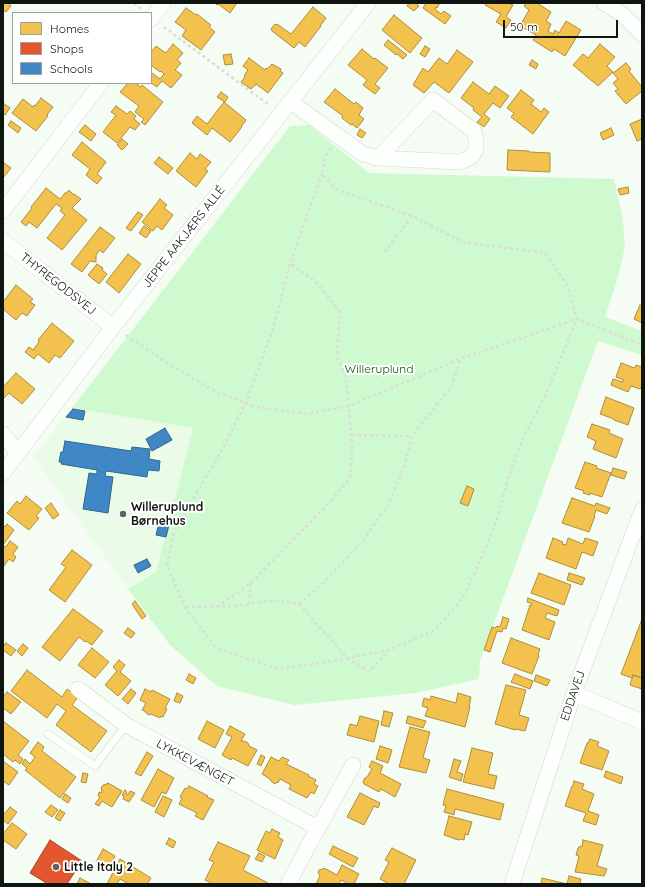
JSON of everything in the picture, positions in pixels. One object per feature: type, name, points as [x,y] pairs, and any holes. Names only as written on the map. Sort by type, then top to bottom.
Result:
[{"type":"street","points":[[152,17],[163,3]]},
{"type":"street","name":"JEPPE AAKJÆRS ALLÉ","points":[[3,473],[113,327],[368,3]]},
{"type":"street","points":[[604,3],[623,15],[642,34]]},
{"type":"street","points":[[3,211],[101,84]]},
{"type":"street","points":[[291,102],[363,154],[378,158],[460,162],[471,157],[476,150],[474,131],[433,100],[378,158]]},
{"type":"street","name":"THYREGODSVEJ","points":[[3,242],[113,327]]},
{"type":"street","points":[[3,434],[18,453]]},
{"type":"street","name":"EDDAVEJ","points":[[512,884],[574,693],[642,510]]},
{"type":"street","name":"LYKKEVÆNGET","points":[[78,689],[126,725],[318,828]]},
{"type":"street","points":[[574,693],[642,722]]},
{"type":"street","points":[[288,884],[353,765]]},
{"type":"lane","points":[[48,734],[95,766],[126,725]]},
{"type":"path","points":[[152,19],[281,114]]},
{"type":"path","points":[[322,174],[336,190],[412,216],[463,242],[545,252],[566,285],[577,319],[546,394],[523,438],[509,476],[496,522],[479,564],[462,599],[435,630],[389,650],[279,669],[216,648],[185,608],[167,566],[174,532],[222,450],[246,402],[274,326],[290,263],[322,174],[325,157],[339,136]]},
{"type":"path","points":[[385,252],[412,216]]},
{"type":"path","points":[[217,607],[252,583],[330,502],[351,476],[352,435],[346,378],[337,356],[340,312],[316,282],[290,263]]},
{"type":"path","points":[[113,327],[172,366],[209,387],[256,406],[307,414],[349,406],[460,359],[577,319],[642,344]]},
{"type":"path","points":[[299,604],[324,582],[361,543],[388,506],[404,467],[412,436],[451,387],[460,359]]},
{"type":"path","points":[[352,435],[412,436]]},
{"type":"path","points":[[250,604],[252,583]]},
{"type":"path","points":[[185,608],[235,606],[274,600],[299,604],[347,658],[369,672],[389,650]]},
{"type":"shaded area","name":"Willeruplund Børnehus","points":[[72,408],[193,428],[156,572],[128,589],[33,457]]},
{"type":"green space","name":"Willeruplund","points":[[309,125],[369,173],[614,179],[623,220],[625,247],[618,277],[605,317],[642,331],[642,355],[598,341],[480,661],[479,679],[415,693],[294,705],[217,686],[170,645],[128,589],[156,572],[193,428],[72,408],[290,126]]},
{"type":"building: Homes","points":[[3,3],[10,3],[9,4],[11,6],[6,12],[3,10]]},
{"type":"building: Homes","points":[[215,3],[237,3],[230,13]]},
{"type":"building: Homes","points":[[409,3],[415,3],[419,6],[414,11],[407,6]]},
{"type":"building: Homes","points":[[426,3],[440,3],[435,9],[441,14],[444,11],[451,16],[445,24],[423,8]]},
{"type":"building: Homes","points":[[486,3],[508,3],[513,5],[506,17],[511,20],[506,28],[496,22],[501,14],[485,5]]},
{"type":"building: Homes","points":[[526,3],[537,3],[551,12],[546,21],[551,24],[548,31],[553,34],[555,30],[559,33],[566,21],[581,30],[565,56],[554,49],[552,52],[533,40],[536,35],[520,26],[529,10],[524,6]]},
{"type":"building: Homes","points":[[313,7],[326,18],[305,47],[299,42],[294,48],[272,31],[271,29],[275,24],[277,24],[291,34]]},
{"type":"building: Homes","points":[[186,8],[196,15],[197,14],[211,25],[209,27],[215,32],[201,50],[182,36],[186,30],[175,22]]},
{"type":"building: Homes","points":[[394,15],[422,38],[410,53],[382,30]]},
{"type":"building: Homes","points":[[388,40],[407,55],[403,59],[384,45]]},
{"type":"building: Homes","points":[[173,44],[183,53],[177,60],[181,63],[175,70],[182,75],[171,88],[162,81],[157,87],[152,84],[152,73],[160,79],[164,74],[152,66],[152,51],[156,46],[166,53]]},
{"type":"building: Homes","points":[[600,44],[615,57],[607,66],[613,72],[598,86],[573,65],[583,54],[588,58]]},
{"type":"building: Homes","points":[[425,46],[430,49],[425,57],[420,54]]},
{"type":"building: Homes","points":[[362,49],[388,68],[375,84],[380,88],[375,94],[363,85],[367,80],[348,65]]},
{"type":"building: Homes","points":[[457,50],[473,62],[449,93],[434,82],[424,93],[413,85],[423,68],[428,72],[439,58],[447,64]]},
{"type":"building: Homes","points":[[231,54],[233,64],[225,65],[223,55]]},
{"type":"building: Homes","points":[[249,58],[265,70],[272,64],[281,69],[280,71],[283,73],[268,93],[256,84],[251,89],[241,82],[248,70],[243,66]]},
{"type":"building: Homes","points":[[532,60],[538,64],[536,69],[529,65]]},
{"type":"building: Homes","points":[[626,63],[631,69],[629,71],[642,87],[642,91],[626,104],[615,91],[618,89],[613,83],[618,79],[613,73]]},
{"type":"building: Homes","points":[[473,82],[489,94],[495,86],[509,96],[500,108],[493,103],[484,114],[490,119],[484,127],[477,122],[482,117],[473,110],[474,108],[461,98]]},
{"type":"building: Homes","points":[[127,84],[136,84],[141,87],[142,85],[163,102],[145,125],[141,122],[144,119],[135,112],[139,106],[120,92]]},
{"type":"building: Homes","points":[[335,89],[354,104],[356,102],[363,108],[359,115],[364,119],[357,128],[342,118],[343,116],[324,102]]},
{"type":"building: Homes","points":[[521,90],[534,100],[531,104],[541,112],[544,108],[549,112],[533,134],[511,117],[514,113],[507,108]]},
{"type":"building: Homes","points":[[221,92],[228,97],[225,102],[217,97]]},
{"type":"building: Homes","points":[[41,98],[53,107],[36,131],[12,113],[23,99],[33,107]]},
{"type":"building: Homes","points":[[224,102],[246,120],[230,142],[212,128],[207,135],[192,123],[197,116],[207,124]]},
{"type":"building: Homes","points":[[3,103],[10,108],[5,115],[3,113]]},
{"type":"building: Homes","points":[[116,106],[127,114],[130,111],[136,116],[134,119],[140,124],[135,130],[130,127],[117,143],[103,132],[116,115],[111,112]]},
{"type":"building: Homes","points":[[642,119],[642,139],[637,141],[630,124]]},
{"type":"building: Homes","points":[[11,121],[21,128],[18,133],[8,125]]},
{"type":"building: Homes","points":[[85,125],[96,134],[91,141],[79,132]]},
{"type":"building: Homes","points":[[611,128],[614,135],[603,140],[600,133]]},
{"type":"building: Homes","points":[[360,129],[366,133],[362,138],[357,135]]},
{"type":"building: Homes","points":[[122,139],[128,144],[122,150],[117,145]]},
{"type":"building: Homes","points":[[82,142],[106,162],[97,174],[102,178],[97,184],[86,175],[90,169],[72,155]]},
{"type":"building: Homes","points":[[508,150],[550,153],[550,172],[507,170]]},
{"type":"building: Homes","points":[[190,153],[197,159],[200,154],[211,162],[205,169],[208,171],[196,187],[176,171]]},
{"type":"building: Homes","points":[[159,157],[173,168],[168,174],[154,163]]},
{"type":"building: Homes","points":[[3,162],[11,168],[3,178]]},
{"type":"building: Homes","points":[[628,187],[629,193],[620,195],[618,189]]},
{"type":"building: Homes","points":[[46,188],[60,199],[69,190],[73,195],[74,194],[81,199],[72,208],[87,220],[62,250],[47,238],[65,215],[60,211],[62,208],[56,204],[37,228],[29,222],[26,226],[21,222]]},
{"type":"building: Homes","points":[[160,199],[167,205],[164,208],[173,215],[162,230],[157,226],[153,231],[142,222]]},
{"type":"building: Homes","points":[[138,212],[143,215],[131,231],[126,228]]},
{"type":"building: Homes","points":[[144,226],[151,231],[146,238],[139,233]]},
{"type":"building: Homes","points":[[100,227],[115,238],[103,253],[100,250],[96,255],[96,262],[90,261],[82,272],[71,264]]},
{"type":"building: Homes","points":[[128,254],[141,264],[119,293],[106,282]]},
{"type":"building: Homes","points":[[97,264],[103,268],[102,270],[107,274],[99,284],[88,275]]},
{"type":"building: Homes","points":[[16,285],[33,299],[30,302],[35,305],[27,316],[22,313],[16,320],[3,309],[3,302]]},
{"type":"building: Homes","points":[[640,305],[642,306],[642,323],[634,319]]},
{"type":"building: Homes","points":[[52,323],[74,341],[60,358],[55,355],[49,363],[38,354],[34,359],[25,352],[29,347],[33,350],[39,342],[38,340]]},
{"type":"building: Homes","points":[[621,363],[635,368],[636,365],[642,367],[642,385],[640,389],[631,386],[628,392],[611,385],[613,379],[623,382],[624,380],[616,377]]},
{"type":"building: Homes","points":[[16,373],[35,389],[22,404],[9,393],[3,399],[3,385],[4,386]]},
{"type":"building: Homes","points":[[606,397],[634,408],[628,425],[600,414]]},
{"type":"building: Homes","points":[[592,424],[610,430],[609,433],[623,439],[616,458],[593,449],[596,441],[587,437]]},
{"type":"building: Homes","points":[[585,462],[597,466],[596,468],[611,473],[602,497],[590,493],[590,495],[583,493],[584,491],[575,488]]},
{"type":"building: Homes","points":[[613,468],[627,472],[624,479],[611,475]]},
{"type":"building: Homes","points":[[467,486],[474,489],[468,506],[460,503]]},
{"type":"building: Homes","points":[[26,496],[42,509],[36,516],[39,518],[29,530],[7,513],[17,501],[20,504]]},
{"type":"building: Homes","points":[[572,498],[595,506],[596,503],[610,508],[607,514],[596,510],[589,532],[562,523]]},
{"type":"building: Homes","points":[[51,503],[59,515],[53,519],[45,508]]},
{"type":"building: Homes","points":[[7,524],[14,530],[3,545],[3,525],[5,527]]},
{"type":"building: Homes","points":[[553,538],[563,542],[562,544],[566,545],[568,538],[583,544],[585,538],[598,542],[593,556],[582,552],[576,569],[546,558]]},
{"type":"building: Homes","points":[[10,541],[18,547],[13,554],[16,557],[13,562],[9,559],[4,566],[3,546],[6,547]]},
{"type":"building: Homes","points":[[72,550],[92,565],[65,602],[49,590],[66,567],[61,564]]},
{"type":"building: Homes","points":[[539,573],[571,585],[564,605],[531,593]]},
{"type":"building: Homes","points":[[569,573],[585,578],[582,585],[567,580]]},
{"type":"building: Homes","points":[[528,598],[559,610],[557,616],[547,613],[545,618],[555,622],[549,640],[522,630],[530,605],[531,606],[532,604],[527,602]]},
{"type":"building: Homes","points":[[135,601],[146,616],[142,619],[132,604]]},
{"type":"building: Homes","points":[[73,609],[103,631],[92,645],[79,637],[60,661],[42,647]]},
{"type":"building: Homes","points":[[503,617],[509,619],[506,629],[503,628],[502,632],[497,631],[490,652],[484,650],[492,627],[500,627]]},
{"type":"building: Homes","points":[[642,619],[642,678],[633,675],[632,678],[621,674]]},
{"type":"building: Homes","points":[[128,628],[135,633],[131,638],[124,633]]},
{"type":"building: Homes","points":[[511,638],[540,649],[532,674],[502,663]]},
{"type":"building: Homes","points":[[6,643],[16,650],[11,656],[3,650]]},
{"type":"building: Homes","points":[[23,644],[28,648],[22,656],[17,651]]},
{"type":"building: Homes","points":[[92,648],[109,662],[95,678],[78,665]]},
{"type":"building: Homes","points":[[119,660],[125,665],[120,672],[131,681],[118,696],[105,685],[117,671],[113,667]]},
{"type":"building: Homes","points":[[27,670],[62,697],[67,689],[78,697],[72,705],[107,731],[91,752],[56,725],[66,711],[57,704],[47,718],[11,691]]},
{"type":"building: Homes","points":[[189,674],[196,678],[193,684],[186,680]]},
{"type":"building: Homes","points":[[515,674],[533,681],[530,689],[511,682]]},
{"type":"building: Homes","points":[[536,675],[550,680],[547,686],[534,681]]},
{"type":"building: Homes","points":[[633,675],[642,678],[642,689],[630,685]]},
{"type":"building: Homes","points":[[506,685],[526,690],[519,715],[529,718],[525,731],[515,730],[495,724]]},
{"type":"building: Homes","points":[[131,689],[136,693],[128,704],[122,699]]},
{"type":"building: Homes","points":[[145,689],[151,692],[152,690],[170,699],[165,708],[167,709],[163,717],[161,716],[160,718],[151,714],[149,715],[142,710],[146,703],[140,700]]},
{"type":"building: Homes","points":[[7,692],[21,702],[11,714],[3,708],[3,697]]},
{"type":"building: Homes","points":[[177,693],[183,696],[180,703],[174,701]]},
{"type":"building: Homes","points":[[458,693],[471,697],[465,727],[425,716],[428,708],[422,706],[424,698],[430,700],[431,696],[456,703]]},
{"type":"building: Homes","points":[[384,711],[393,713],[389,727],[381,725]]},
{"type":"building: Homes","points":[[360,716],[379,721],[374,742],[347,735],[350,724],[357,726]]},
{"type":"building: Homes","points":[[408,716],[426,721],[423,728],[406,723]]},
{"type":"building: Homes","points":[[3,721],[29,741],[18,755],[23,759],[20,764],[15,760],[13,762],[3,754]]},
{"type":"building: Homes","points":[[207,721],[224,730],[215,748],[198,739]]},
{"type":"building: Homes","points":[[230,726],[245,734],[241,741],[248,743],[249,746],[257,750],[248,766],[222,755],[232,737],[226,734]]},
{"type":"building: Homes","points":[[410,727],[430,732],[423,758],[430,760],[426,773],[399,767]]},
{"type":"building: Homes","points":[[590,739],[599,742],[597,746],[609,751],[602,770],[580,763],[587,743]]},
{"type":"building: Homes","points":[[38,742],[44,747],[42,751],[76,777],[60,798],[25,770],[27,768],[22,764],[25,759],[30,764],[35,757],[30,753]]},
{"type":"building: Homes","points":[[380,746],[392,750],[388,763],[376,759]]},
{"type":"building: Homes","points":[[472,748],[493,753],[488,774],[497,776],[494,789],[463,782]]},
{"type":"building: Homes","points":[[147,752],[153,756],[141,776],[135,773]]},
{"type":"building: Homes","points":[[261,755],[265,757],[261,766],[257,764]]},
{"type":"building: Homes","points":[[271,757],[279,761],[282,757],[289,760],[286,764],[316,780],[314,784],[318,786],[314,794],[311,792],[307,798],[289,789],[291,785],[280,779],[278,783],[277,782],[275,784],[262,774]]},
{"type":"building: Homes","points":[[454,759],[461,761],[457,772],[463,774],[461,781],[449,777]]},
{"type":"building: Homes","points":[[3,761],[18,772],[9,785],[3,781]]},
{"type":"building: Homes","points":[[372,761],[383,766],[380,773],[401,784],[395,797],[381,789],[379,792],[364,784],[363,781],[372,769],[369,767]]},
{"type":"building: Homes","points":[[158,769],[174,778],[166,794],[162,792],[154,807],[141,800]]},
{"type":"building: Homes","points":[[606,771],[623,777],[621,784],[604,777]]},
{"type":"building: Homes","points":[[83,773],[88,774],[86,783],[81,782]]},
{"type":"building: Homes","points":[[574,781],[584,784],[582,789],[594,794],[588,811],[599,815],[596,825],[583,821],[586,813],[565,806]]},
{"type":"building: Homes","points":[[108,783],[122,791],[112,807],[102,801],[99,806],[95,804],[100,797],[98,796],[99,792],[101,793],[102,791],[101,788],[103,785]]},
{"type":"building: Homes","points":[[189,786],[214,800],[203,820],[195,816],[197,813],[179,804],[182,798],[180,797],[185,788],[187,789]]},
{"type":"building: Homes","points":[[447,789],[504,804],[500,820],[455,809],[454,815],[444,812],[446,806],[443,805]]},
{"type":"building: Homes","points":[[125,790],[127,792],[126,794],[128,795],[130,791],[135,793],[129,802],[123,799],[124,796],[122,795]]},
{"type":"building: Homes","points":[[360,793],[380,803],[378,808],[374,806],[364,825],[347,817]]},
{"type":"building: Homes","points":[[65,794],[71,798],[68,803],[62,799]]},
{"type":"building: Homes","points":[[163,796],[172,800],[164,817],[155,812]]},
{"type":"building: Homes","points":[[51,805],[58,810],[52,817],[45,812]]},
{"type":"building: Homes","points":[[10,807],[17,812],[8,824],[3,820],[3,815]]},
{"type":"building: Homes","points":[[60,810],[65,813],[60,821],[55,818]]},
{"type":"building: Homes","points":[[449,816],[472,822],[468,835],[465,834],[464,840],[455,839],[444,835]]},
{"type":"building: Homes","points":[[12,823],[27,834],[16,849],[3,840],[3,834]]},
{"type":"building: Homes","points":[[272,829],[280,833],[278,837],[283,840],[275,859],[257,850],[266,831],[270,833]]},
{"type":"building: Homes","points":[[169,838],[176,842],[173,848],[166,844]]},
{"type":"building: Homes","points":[[583,840],[603,845],[597,866],[607,869],[604,876],[575,872],[579,856],[576,855],[578,848],[580,846],[582,847]]},
{"type":"building: Homes","points":[[218,842],[250,856],[243,870],[268,884],[213,884],[205,880],[214,862],[209,860]]},
{"type":"building: Homes","points":[[333,846],[358,858],[353,867],[329,854]]},
{"type":"building: Homes","points":[[392,848],[416,860],[404,884],[389,884],[380,879],[389,862],[385,860]]},
{"type":"building: Homes","points":[[103,849],[115,856],[108,869],[96,862]]},
{"type":"building: Homes","points":[[259,853],[265,856],[262,862],[255,859]]},
{"type":"building: Homes","points":[[120,859],[151,878],[147,884],[129,884],[120,879],[117,884],[107,884]]},
{"type":"building: Homes","points":[[342,865],[359,874],[354,884],[349,884],[341,880],[339,884],[316,884],[320,876],[318,873],[319,870],[324,868],[337,875]]},
{"type":"building: Homes","points":[[569,876],[581,879],[580,884],[567,884]]},
{"type":"building: Homes","points":[[80,878],[91,884],[77,884]]},
{"type":"building: Homes","points":[[542,878],[567,884],[541,884]]},
{"type":"building: Shops","name":"Little Italy 2","points":[[50,840],[82,861],[67,884],[48,884],[30,873]]},
{"type":"building: Schools","points":[[73,409],[85,411],[83,420],[66,417]]},
{"type":"building: Schools","points":[[165,428],[172,440],[152,451],[146,439]]},
{"type":"building: Schools","points":[[65,441],[131,451],[132,447],[150,449],[149,459],[160,461],[159,471],[148,470],[147,477],[106,471],[105,476],[113,477],[108,513],[83,509],[89,473],[97,474],[97,470],[61,464],[62,462],[59,462]]},
{"type":"building: Schools","points":[[160,519],[170,521],[166,537],[156,535]]},
{"type":"building: Schools","points":[[147,559],[151,566],[138,573],[134,565]]},
{"type":"place","name":"Willeruplund Børnehus","points":[[123,514]]},
{"type":"place","name":"Little Italy 2","points":[[56,867]]}]
